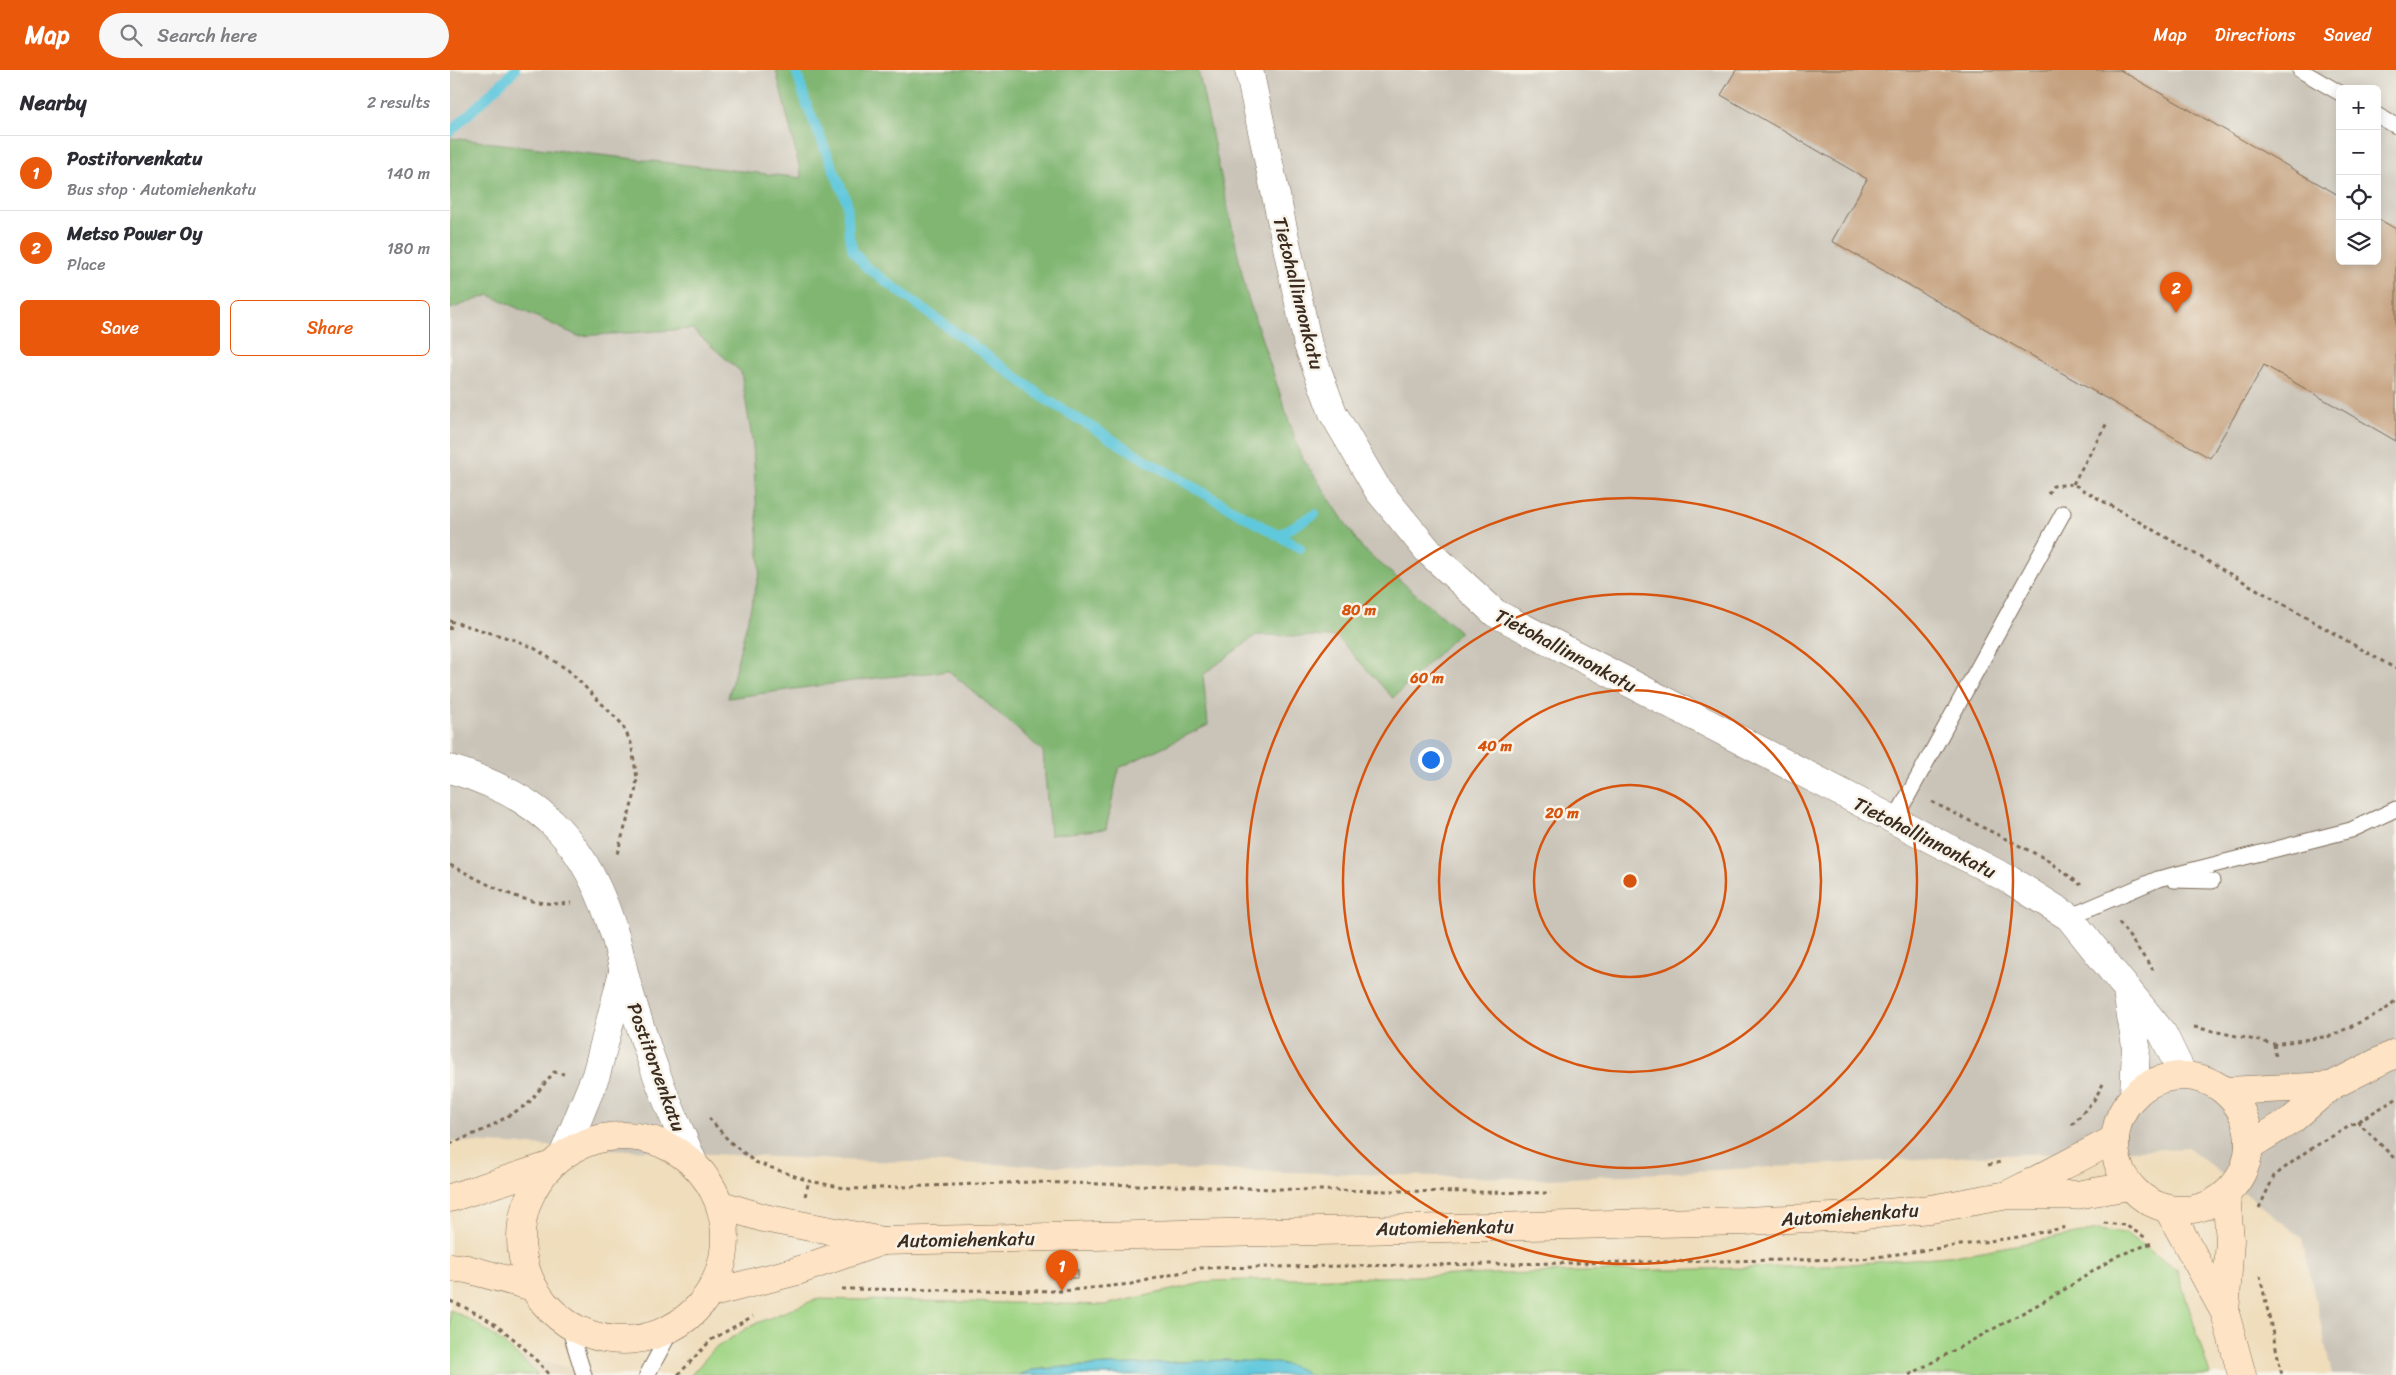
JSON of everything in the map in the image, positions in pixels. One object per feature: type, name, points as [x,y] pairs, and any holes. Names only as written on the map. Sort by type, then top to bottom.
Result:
[{"type":"main road","points":[[2249,1146],[2293,1119],[2331,1086],[2396,1053]]},
{"type":"main road","points":[[2183,1075],[2205,1080],[2225,1091],[2238,1106],[2247,1125],[2249,1146],[2246,1164],[2238,1180],[2226,1194],[2209,1205],[2189,1210],[2168,1209],[2141,1196],[2130,1186],[2121,1171],[2116,1155],[2115,1139],[2118,1123],[2124,1108],[2134,1096],[2148,1084],[2165,1078],[2183,1075]]},
{"type":"main road","points":[[2225,1091],[2331,1086]]},
{"type":"main road","points":[[450,1198],[557,1159],[596,1138],[630,1134],[664,1143],[693,1162],[721,1205],[726,1227],[725,1251],[720,1273],[709,1294],[683,1321],[673,1328],[647,1338],[620,1340],[593,1335],[568,1324],[548,1308],[533,1288],[522,1257],[521,1224],[530,1193],[557,1159]]},
{"type":"main road","name":"Automiehenkatu","points":[[2008,1195],[2115,1139]]},
{"type":"main road","name":"Automiehenkatu","points":[[721,1205],[764,1218],[882,1241],[1744,1221],[1854,1216],[1931,1209],[2008,1195],[2076,1195],[2130,1186]]},
{"type":"main road","points":[[2225,1312],[2230,1240],[2226,1194]]},
{"type":"main road","points":[[2168,1209],[2225,1312],[2242,1375]]},
{"type":"main road","name":"Automiehenkatu","points":[[709,1294],[797,1272],[882,1241]]},
{"type":"main road","points":[[450,1267],[467,1269],[533,1288]]},
{"type":"street","name":"Tietohallinnonkatu","points":[[1250,70],[1308,345],[1333,413],[1378,490],[1429,552],[1495,613],[2010,880],[2069,917],[2163,1034],[2183,1075]]},
{"type":"street","name":"Postitorvenkatu","points":[[450,769],[499,786],[547,817],[566,835],[579,854],[602,899],[616,941],[623,972],[655,1070],[693,1162]]},
{"type":"street","name":"Postitorvenkatu","points":[[557,1159],[596,1075],[623,972]]},
{"type":"street","name":"Tietohallinnonkatu","points":[[2127,991],[2136,1046],[2134,1096]]},
{"type":"lane","points":[[2300,70],[2336,91]]},
{"type":"lane","points":[[2381,117],[2396,126]]},
{"type":"lane","points":[[1894,821],[2063,513]]},
{"type":"lane","points":[[2069,917],[2158,879],[2350,830],[2396,809]]},
{"type":"lane","points":[[2158,879],[2212,881]]},
{"type":"lane","points":[[568,1324],[584,1375]]},
{"type":"lane","points":[[647,1375],[673,1328]]},
{"type":"path","points":[[2073,484],[2107,423]]},
{"type":"path","points":[[2043,503],[2053,486],[2073,484],[2396,669]]},
{"type":"path","points":[[450,630],[451,621],[516,640],[534,648],[568,670],[622,724],[631,743],[637,778],[624,834],[602,899],[555,904],[536,903],[519,899],[450,865]]},
{"type":"path","points":[[1910,791],[2046,859],[2103,901],[2141,950],[2156,975]]},
{"type":"path","points":[[2163,1034],[2188,1025],[2274,1044],[2331,1036],[2385,1010],[2396,1000]]},
{"type":"path","points":[[450,1144],[488,1128],[528,1104],[554,1072],[571,1075],[596,1075]]},
{"type":"path","points":[[2070,1127],[2094,1100],[2106,1080]]},
{"type":"path","points":[[704,1112],[729,1142],[756,1162],[809,1181],[850,1189],[1031,1182],[1314,1190],[1559,1193]]},
{"type":"path","points":[[2357,1121],[2396,1160]]},
{"type":"path","points":[[1978,1168],[2006,1161]]},
{"type":"path","points":[[1909,1375],[2059,1293],[2117,1256],[2154,1243]]},
{"type":"path","points":[[2258,1267],[2282,1375]]},
{"type":"path","points":[[450,1301],[480,1314],[522,1344],[550,1375]]},
{"type":"shaded area","points":[[450,70],[2396,70],[2396,1375],[2332,1375],[2302,1238],[2189,1148],[1974,1156],[1550,1179],[836,1160],[450,1141]]},
{"type":"shaded area","points":[[450,1339],[600,1375],[450,1375]]},
{"type":"green space","points":[[776,70],[1198,70],[1246,292],[1300,454],[1361,547],[1460,632],[1393,698],[1337,637],[1256,635],[1203,675],[1208,725],[1119,768],[1106,829],[1050,835],[1043,751],[949,671],[876,678],[728,698],[760,571],[753,445],[741,372],[692,329],[578,336],[489,295],[450,309],[450,138],[802,178]]},
{"type":"green space","points":[[2098,1230],[2125,1233],[2177,1270],[2210,1375],[1308,1375],[1304,1371],[1283,1364],[1226,1360],[1064,1367],[1033,1370],[1019,1375],[691,1375],[714,1349],[752,1325],[817,1299],[1105,1305],[1211,1281],[1827,1266],[1960,1255]]},
{"type":"green space","points":[[450,1310],[486,1330],[508,1347],[538,1375],[450,1375]]},
{"type":"water","points":[[1226,1360],[1257,1361],[1292,1366],[1308,1375],[1019,1375],[1033,1370],[1064,1367]]},
{"type":"building","points":[[1736,70],[2120,70],[2336,194],[2336,265],[2381,265],[2381,220],[2396,229],[2396,441],[2264,365],[2210,458],[1832,241],[1867,179],[1721,95]]},
{"type":"building","points":[[1059,1270],[1078,1270],[1078,1278],[1058,1278]]},
{"type":"waterway","points":[[450,132],[515,70]]},
{"type":"waterway","points":[[796,70],[806,103],[847,202],[849,236],[853,251],[865,266],[1047,400],[1144,459],[1300,548]]},
{"type":"waterway","points":[[1276,535],[1315,514]]},
{"type":"place","name":"Metso Power Oy","points":[[2176,313]]},
{"type":"place","name":"Postitorvenkatu","points":[[1062,1291]]}]
